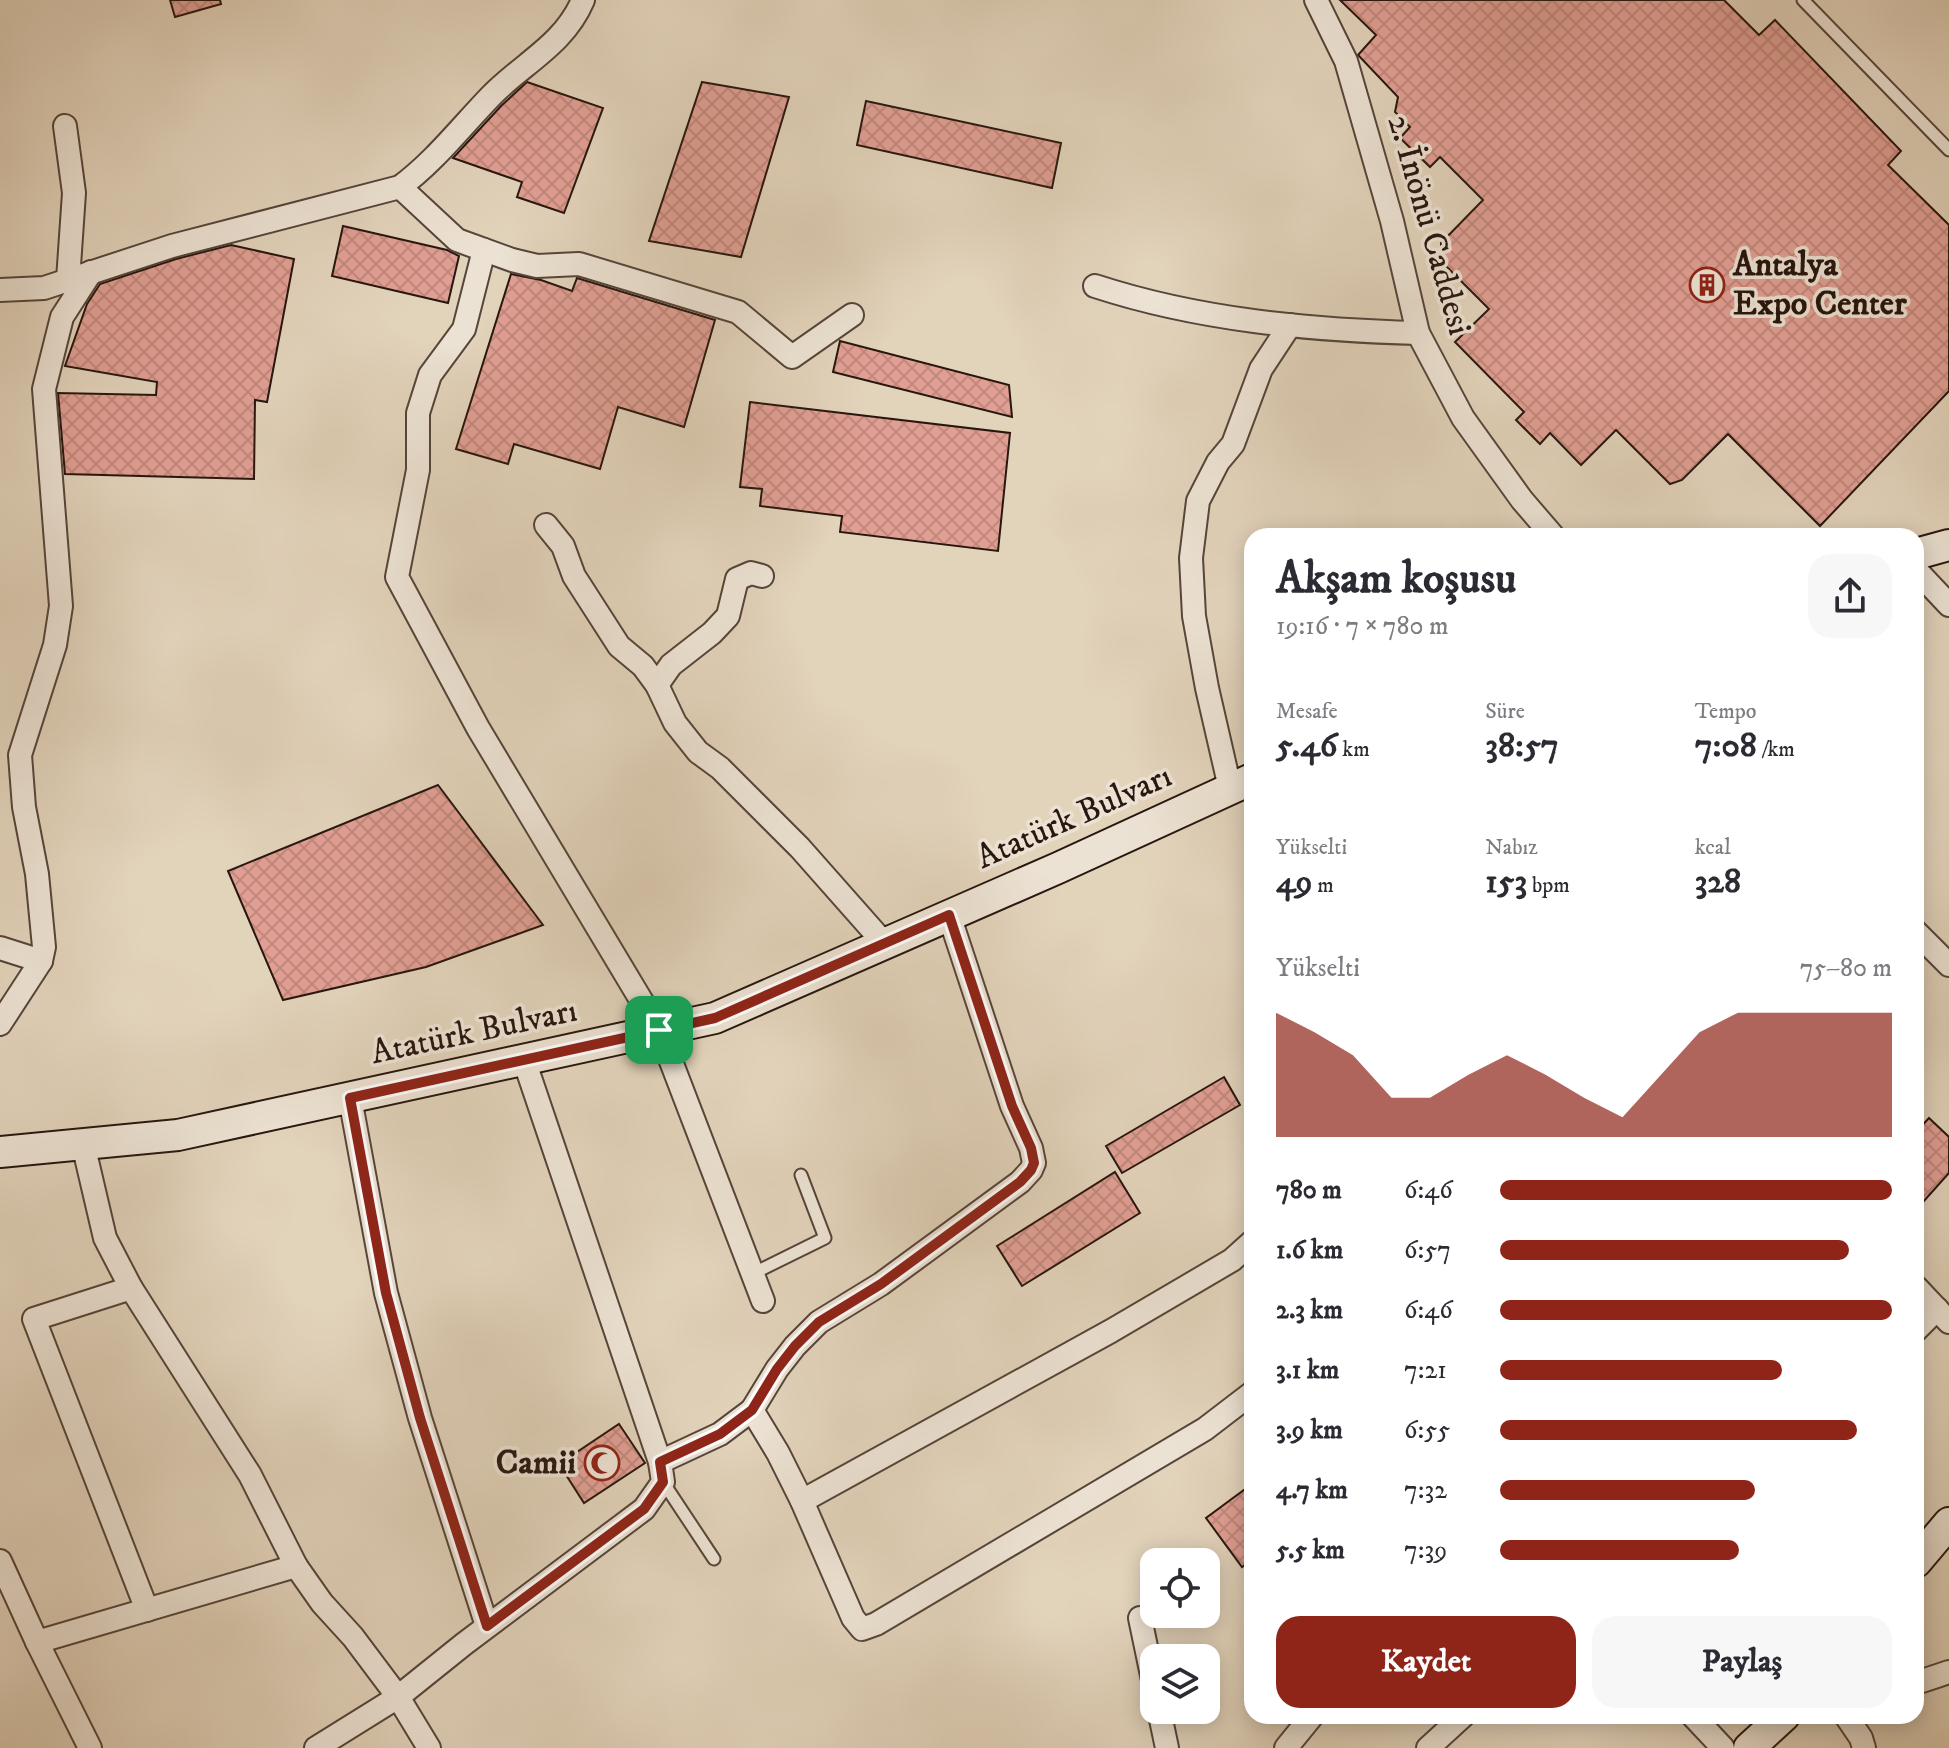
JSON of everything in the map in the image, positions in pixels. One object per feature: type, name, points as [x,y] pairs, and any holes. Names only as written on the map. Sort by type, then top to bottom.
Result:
[{"type":"street","points":[[0,290],[44,288],[172,246],[400,187],[426,168],[493,94],[552,45],[576,17],[583,0]]},
{"type":"street","name":"2. İnönü Caddesi","points":[[1316,0],[1346,61],[1392,221],[1418,333],[1463,418],[1546,528]]},
{"type":"street","points":[[65,126],[74,193],[68,280]]},
{"type":"street","points":[[400,187],[457,240],[537,266],[579,264],[738,312],[792,357],[852,315]]},
{"type":"street","points":[[484,250],[464,329],[430,375],[418,413],[418,470],[397,577],[478,728],[659,1030],[763,1301]]},
{"type":"street","points":[[0,1024],[41,961],[44,947],[37,874],[24,807],[20,755],[55,645],[61,606],[44,389],[62,317],[91,272]]},
{"type":"street","points":[[1095,286],[1156,304],[1290,325],[1336,331],[1418,333]]},
{"type":"street","points":[[1241,783],[1207,688],[1194,616],[1191,558],[1198,501],[1218,462],[1233,444],[1261,369],[1290,325]]},
{"type":"street","points":[[546,525],[563,546],[574,576],[619,646],[643,666],[657,685],[675,723],[698,752],[720,768],[800,848],[884,943]]},
{"type":"street","points":[[1924,552],[1949,545]]},
{"type":"street","points":[[657,685],[671,665],[712,633],[728,616],[737,579],[751,573],[762,576]]},
{"type":"street","points":[[1924,578],[1949,605]]},
{"type":"street","name":"Atatürk Bulvarı","points":[[0,1152],[178,1135],[715,1018],[1241,783]]},
{"type":"street","points":[[316,1748],[398,1697],[644,1509],[662,1472],[752,1410],[777,1369],[819,1322],[894,1274],[1020,1182],[1031,1170],[1034,1163],[1031,1148],[1012,1106],[949,915]]},
{"type":"street","points":[[1924,940],[1949,965]]},
{"type":"street","points":[[0,948],[41,961]]},
{"type":"street","points":[[524,1060],[662,1472]]},
{"type":"street","points":[[350,1098],[386,1293],[420,1418],[487,1626]]},
{"type":"street","points":[[83,1144],[105,1238],[131,1288],[250,1475],[296,1566],[398,1697],[429,1748]]},
{"type":"street","points":[[802,1501],[1111,1331],[1232,1260],[1244,1249]]},
{"type":"street","points":[[131,1288],[34,1319],[147,1610]]},
{"type":"street","points":[[1924,1295],[1943,1315],[1924,1326]]},
{"type":"street","points":[[752,1410],[778,1453],[853,1618],[862,1629],[876,1624],[1205,1429],[1244,1399]]},
{"type":"street","points":[[1924,1553],[1949,1523]]},
{"type":"street","points":[[0,1561],[90,1748]]},
{"type":"street","points":[[37,1642],[296,1566]]},
{"type":"street","points":[[1924,1680],[1949,1672]]},
{"type":"street","points":[[1162,1724],[1167,1748]]},
{"type":"street","points":[[1286,1748],[1306,1724]]},
{"type":"street","points":[[1428,1748],[1454,1724]]},
{"type":"street","points":[[1700,1724],[1723,1748]]},
{"type":"street","points":[[1749,1748],[1775,1724]]},
{"type":"street","points":[[1853,1724],[1864,1748]]},
{"type":"lane","points":[[1803,0],[1949,150]]},
{"type":"lane","points":[[752,1274],[825,1238],[801,1175]]},
{"type":"lane","points":[[662,1472],[714,1559]]},
{"type":"building","points":[[170,0],[220,0],[221,4],[175,17]]},
{"type":"building","name":"Antalya Expo Center","points":[[1340,0],[1724,0],[1759,35],[1775,20],[1901,151],[1888,165],[1949,225],[1949,391],[1820,526],[1728,434],[1682,480],[1670,484],[1616,430],[1581,465],[1550,433],[1540,444],[1516,420],[1524,412],[1455,342],[1489,309],[1441,261],[1441,243],[1483,200],[1440,157],[1430,167],[1400,138],[1410,127],[1395,112],[1398,97],[1358,55],[1376,35]]},
{"type":"building","points":[[527,82],[603,108],[564,213],[517,197],[522,182],[453,158]]},
{"type":"building","points":[[702,82],[789,97],[741,257],[649,241]]},
{"type":"building","points":[[866,101],[1061,143],[1052,188],[857,145]]},
{"type":"building","points":[[343,226],[447,250],[459,256],[448,303],[332,276]]},
{"type":"building","points":[[231,245],[294,259],[267,402],[255,400],[254,479],[65,474],[58,393],[156,395],[157,382],[65,366],[87,304],[100,284]]},
{"type":"building","points":[[511,274],[572,291],[577,278],[715,320],[684,427],[618,407],[600,469],[514,444],[508,464],[456,449]]},
{"type":"building","points":[[840,341],[1009,385],[1012,417],[833,372]]},
{"type":"building","points":[[750,402],[1010,433],[998,551],[840,532],[842,516],[760,506],[762,489],[740,487]]},
{"type":"building","points":[[438,785],[543,925],[426,967],[283,1000],[228,871]]},
{"type":"building","points":[[1224,1077],[1240,1105],[1122,1173],[1106,1146]]},
{"type":"building","points":[[1929,1118],[1949,1137],[1949,1173],[1924,1201],[1924,1123]]},
{"type":"building","points":[[1115,1172],[1140,1213],[1022,1286],[997,1246]]},
{"type":"building","name":"Camii","points":[[619,1424],[645,1463],[584,1503],[559,1464]]},
{"type":"building","points":[[1244,1490],[1244,1566],[1242,1567],[1206,1518]]},
{"type":"place","name":"Antalya Expo Center","points":[[1707,285]]},
{"type":"place","name":"Camii","points":[[602,1463]]},
{"type":"route","points":[[949,915],[1034,1163],[1020,1182],[881,1284],[819,1322],[777,1369],[752,1410],[720,1434],[660,1462],[663,1482],[644,1509],[487,1626],[420,1418],[386,1293],[350,1098],[659,1030],[715,1018],[949,915]]}]
